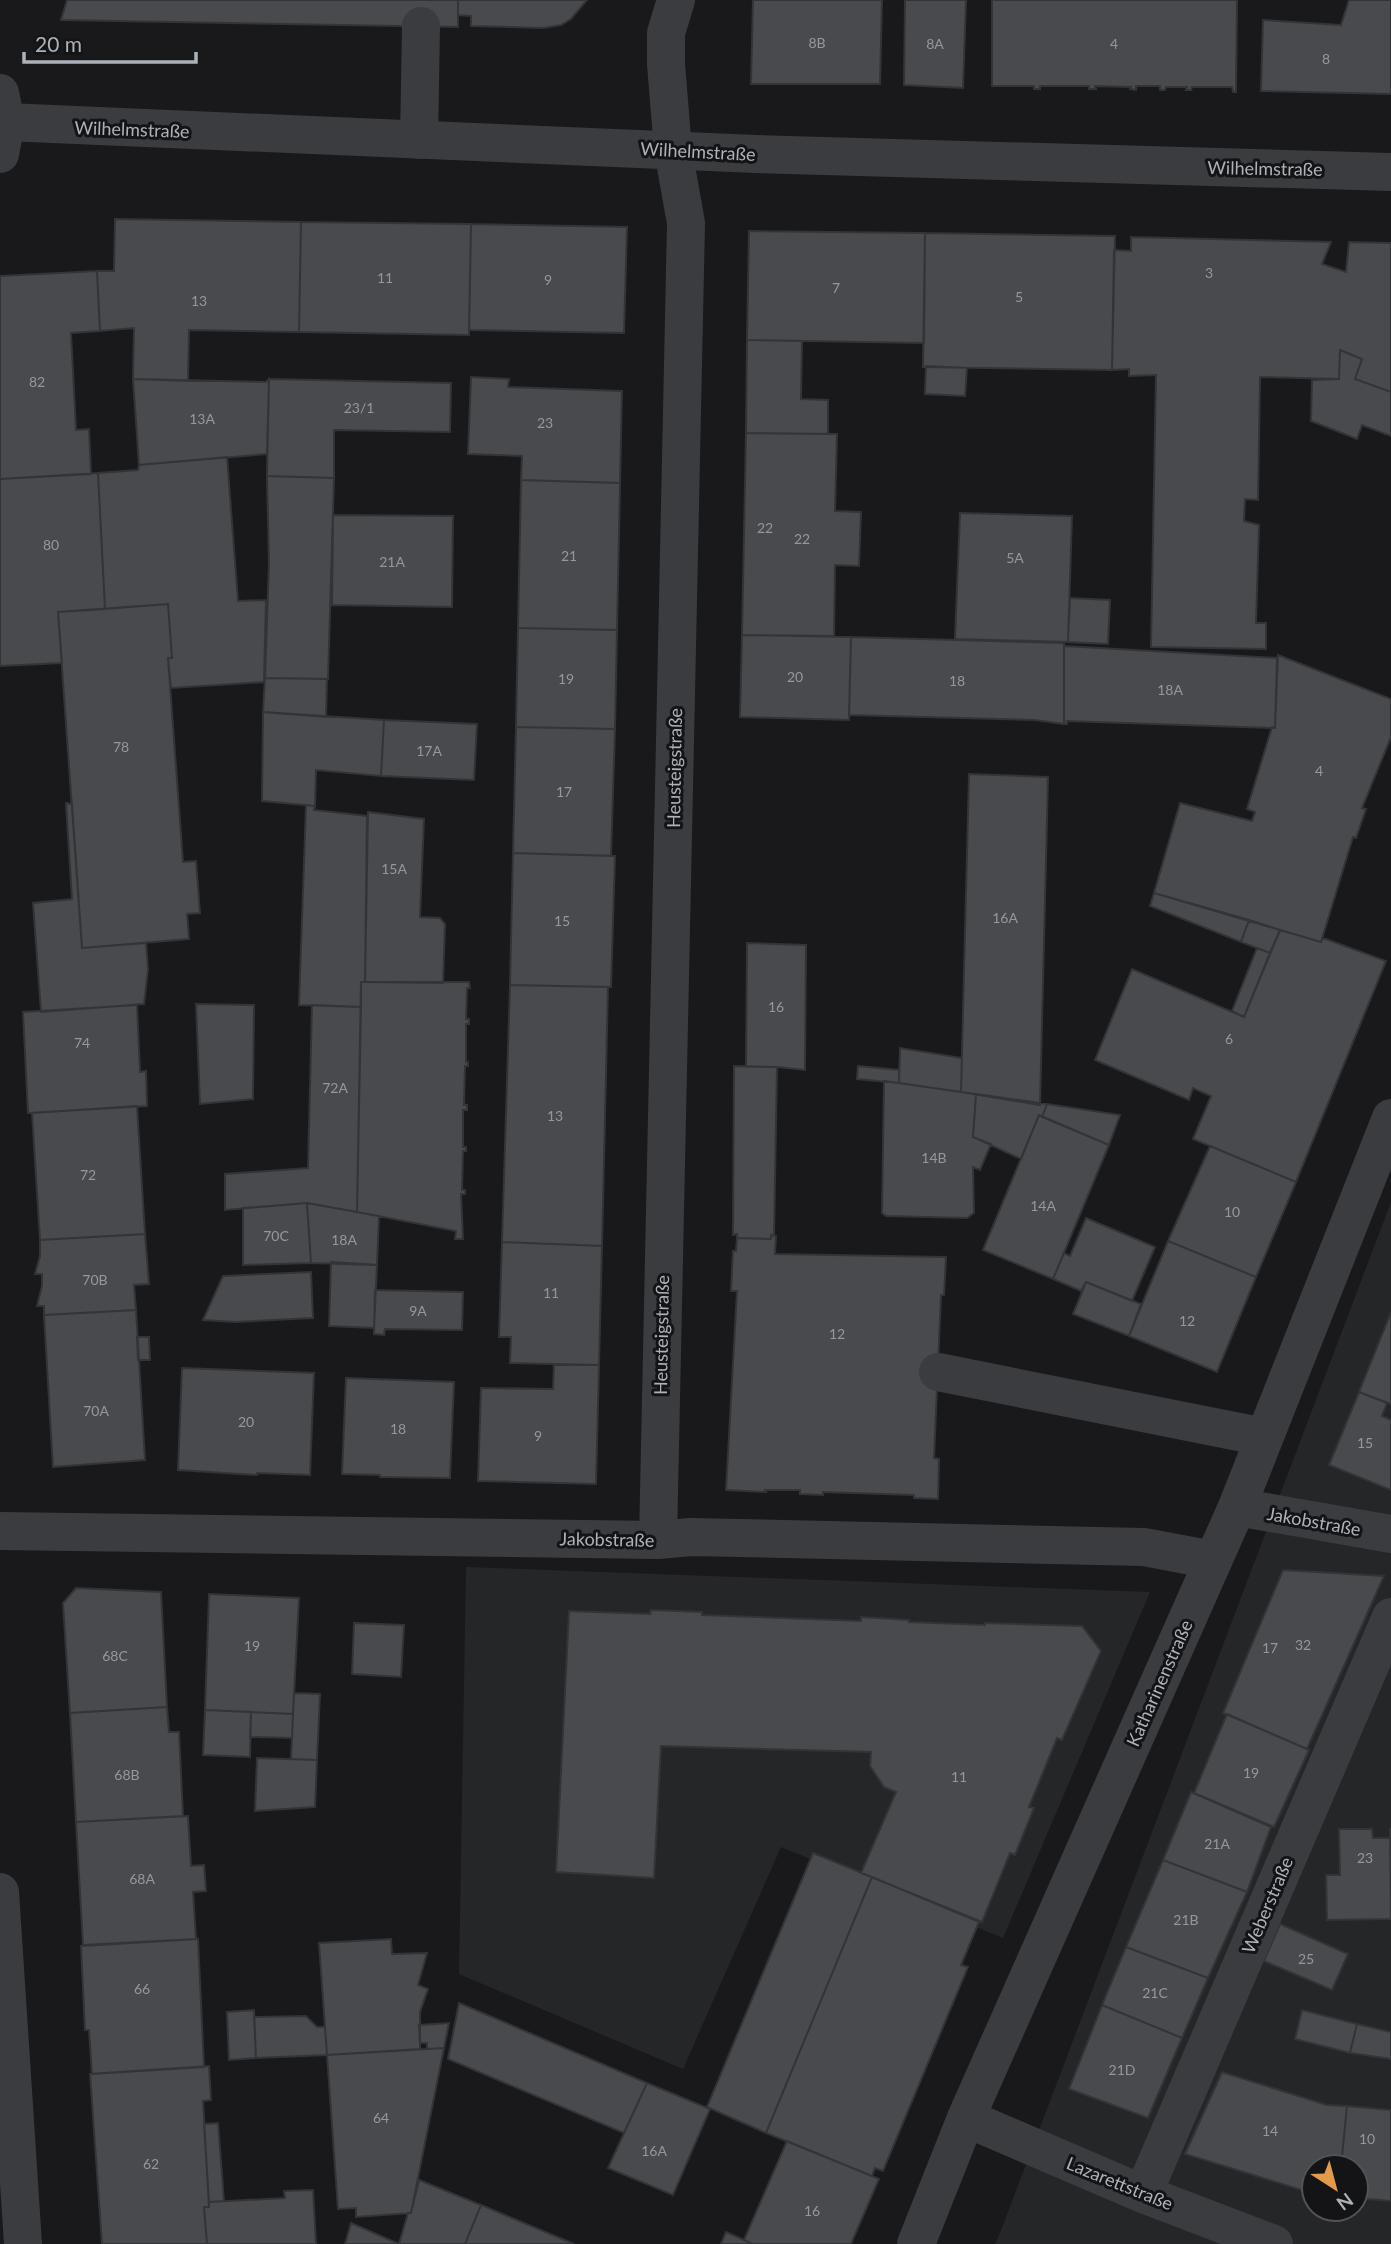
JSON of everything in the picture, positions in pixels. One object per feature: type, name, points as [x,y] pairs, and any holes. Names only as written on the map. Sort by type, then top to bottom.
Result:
[{"type":"street","name":"Heusteigstraße","points":[[657,1540],[686,223],[673,150],[666,64],[666,33],[676,0]]},
{"type":"street","points":[[419,139],[421,26]]},
{"type":"street","name":"Wilhelmstraße","points":[[2,123],[784,155],[1391,172]]},
{"type":"street","name":"Katharinenstraße","points":[[916,2244],[966,2118],[1237,1507],[1391,1118]]},
{"type":"street","points":[[938,1372],[1264,1437]]},
{"type":"street","name":"Jakobstraße","points":[[1237,1507],[1391,1534]]},
{"type":"street","name":"Jakobstraße","points":[[0,1531],[657,1540],[691,1537],[1144,1547],[1213,1560]]},
{"type":"street","name":"Weberstraße","points":[[1143,2194],[1391,1617]]},
{"type":"street","points":[[0,1892],[23,2244]]},
{"type":"street","name":"Lazarettstraße","points":[[966,2118],[1143,2194],[1274,2244]]},
{"type":"shaded area","points":[[1391,1202],[1391,2244],[995,2244],[1000,2233]]},
{"type":"shaded area","points":[[466,1567],[1150,1592],[1003,1938],[781,1847],[683,2069],[459,1974]]},
{"type":"building","points":[[67,0],[458,0],[458,27],[61,20]]},
{"type":"building","points":[[458,0],[587,0],[571,19],[561,25],[543,28],[471,26],[471,16],[458,15]]},
{"type":"building","points":[[753,0],[882,0],[880,84],[751,84]]},
{"type":"building","points":[[905,0],[966,0],[963,88],[904,85]]},
{"type":"building","points":[[992,0],[1237,0],[1236,92],[1233,92],[1232,87],[1192,87],[1191,90],[1186,90],[1187,87],[1166,87],[1165,90],[1160,90],[1160,86],[1136,86],[1136,90],[1130,89],[1131,87],[1095,86],[1096,89],[1089,89],[1089,86],[1040,86],[1040,89],[1034,89],[1034,86],[992,86]]},
{"type":"building","points":[[1349,0],[1391,0],[1391,94],[1261,91],[1263,20],[1341,25]]},
{"type":"building","points":[[115,219],[301,222],[299,332],[189,330],[188,381],[133,379],[134,328],[100,331],[97,271],[114,271]]},
{"type":"building","points":[[301,222],[471,224],[469,335],[299,332]]},
{"type":"building","points":[[471,224],[627,227],[624,333],[469,330]]},
{"type":"building","points":[[749,231],[925,233],[924,343],[747,340]]},
{"type":"building","points":[[925,233],[1115,236],[1112,370],[923,367]]},
{"type":"building","points":[[1131,237],[1331,242],[1322,264],[1346,272],[1349,242],[1391,243],[1391,392],[1355,379],[1362,359],[1340,350],[1339,379],[1260,377],[1258,500],[1245,499],[1244,521],[1259,525],[1256,623],[1266,623],[1266,649],[1151,647],[1156,375],[1129,376],[1129,369],[1112,370],[1114,250],[1131,251]]},
{"type":"building","points":[[97,271],[100,331],[71,333],[76,430],[89,429],[91,474],[0,479],[0,276]]},
{"type":"building","points":[[747,340],[802,341],[801,399],[828,400],[828,434],[746,433]]},
{"type":"building","points":[[1340,350],[1362,359],[1355,379],[1391,392],[1391,436],[1362,425],[1357,439],[1311,421],[1312,380],[1339,379]]},
{"type":"building","points":[[926,366],[967,368],[965,396],[925,394]]},
{"type":"building","points":[[471,377],[509,379],[508,387],[622,391],[620,483],[521,480],[522,456],[468,454]]},
{"type":"building","points":[[133,379],[266,382],[269,379],[267,454],[139,465]]},
{"type":"building","points":[[269,379],[451,383],[450,432],[334,430],[334,478],[267,476]]},
{"type":"building","points":[[746,433],[837,434],[835,511],[861,512],[859,566],[835,565],[834,636],[742,635]]},
{"type":"building","points":[[227,457],[238,601],[266,600],[264,682],[171,688],[168,604],[105,609],[98,473],[138,470],[139,465]]},
{"type":"building","points":[[98,473],[105,609],[58,612],[62,663],[0,666],[0,479]]},
{"type":"building","points":[[267,476],[334,478],[328,679],[265,678],[269,564]]},
{"type":"building","points":[[521,480],[620,483],[617,630],[518,628]]},
{"type":"building","points":[[960,513],[1072,516],[1068,642],[955,639]]},
{"type":"building","points":[[333,515],[453,516],[452,607],[332,605]]},
{"type":"building","points":[[1070,598],[1110,600],[1108,644],[1068,642]]},
{"type":"building","points":[[168,604],[172,658],[168,658],[183,862],[196,861],[200,913],[187,914],[189,939],[82,948],[58,612]]},
{"type":"building","points":[[518,628],[617,630],[615,729],[516,727]]},
{"type":"building","points":[[742,635],[851,637],[849,720],[740,717]]},
{"type":"building","points":[[851,637],[1064,643],[1064,724],[1035,720],[849,715]]},
{"type":"building","points":[[1064,646],[1277,658],[1275,728],[1067,721],[1067,724],[1064,724]]},
{"type":"building","points":[[1278,655],[1391,699],[1391,737],[1362,808],[1366,809],[1356,838],[1353,837],[1321,942],[1154,893],[1180,803],[1252,821],[1255,812],[1247,809],[1272,727],[1275,728]]},
{"type":"building","points":[[265,678],[327,679],[326,717],[263,712]]},
{"type":"building","points":[[263,712],[384,720],[381,776],[316,770],[315,806],[262,801]]},
{"type":"building","points":[[384,720],[477,724],[474,780],[381,776]]},
{"type":"building","points":[[516,727],[615,729],[611,856],[513,853]]},
{"type":"building","points":[[969,774],[1048,777],[1040,1105],[961,1092]]},
{"type":"building","points":[[66,803],[72,804],[82,948],[146,943],[148,969],[144,1004],[41,1012],[33,903],[72,899]]},
{"type":"building","points":[[306,805],[315,806],[314,810],[367,816],[365,982],[361,982],[361,1007],[299,1005]]},
{"type":"building","points":[[368,812],[424,819],[420,917],[440,918],[445,924],[443,983],[365,982]]},
{"type":"building","points":[[513,853],[615,856],[611,987],[510,985]]},
{"type":"building","points":[[1154,893],[1249,920],[1241,942],[1150,906]]},
{"type":"building","points":[[1249,920],[1280,930],[1270,953],[1241,942]]},
{"type":"building","points":[[1280,930],[1321,942],[1323,938],[1386,961],[1296,1182],[1193,1139],[1211,1096],[1193,1088],[1189,1100],[1095,1060],[1132,969],[1244,1017]]},
{"type":"building","points":[[747,943],[806,945],[805,1070],[746,1067]]},
{"type":"building","points":[[1257,948],[1270,953],[1244,1017],[1232,1011]]},
{"type":"building","points":[[361,982],[469,982],[466,1019],[469,1019],[469,1024],[466,1024],[468,1066],[465,1066],[464,1105],[467,1105],[467,1110],[463,1110],[463,1147],[466,1147],[466,1151],[463,1151],[462,1190],[465,1190],[465,1194],[461,1194],[463,1239],[455,1239],[456,1231],[357,1212]]},
{"type":"building","points":[[510,985],[608,987],[602,1246],[502,1242]]},
{"type":"building","points":[[196,1004],[254,1005],[253,1099],[200,1104]]},
{"type":"building","points":[[137,1005],[140,1072],[146,1071],[147,1106],[28,1113],[23,1012]]},
{"type":"building","points":[[312,1005],[361,1007],[357,1212],[307,1203],[225,1210],[225,1174],[308,1168]]},
{"type":"building","points":[[900,1048],[962,1058],[961,1092],[899,1083]]},
{"type":"building","points":[[734,1066],[777,1067],[774,1236],[771,1235],[771,1239],[737,1238],[737,1234],[733,1235]]},
{"type":"building","points":[[858,1066],[899,1070],[899,1083],[857,1079]]},
{"type":"building","points":[[884,1081],[976,1094],[973,1137],[991,1144],[980,1170],[973,1167],[974,1213],[967,1218],[886,1216],[882,1213]]},
{"type":"building","points":[[976,1094],[1047,1104],[1042,1117],[1039,1115],[1021,1159],[973,1137]]},
{"type":"building","points":[[1047,1104],[1120,1115],[1109,1145],[1042,1117]]},
{"type":"building","points":[[137,1106],[145,1234],[40,1240],[32,1113]]},
{"type":"building","points":[[1039,1115],[1109,1145],[1053,1279],[983,1250]]},
{"type":"building","points":[[1210,1146],[1296,1182],[1256,1277],[1168,1241]]},
{"type":"building","points":[[307,1203],[379,1216],[377,1265],[311,1263]]},
{"type":"building","points":[[307,1203],[311,1263],[243,1265],[243,1208]]},
{"type":"building","points":[[1086,1218],[1155,1247],[1132,1301],[1086,1282],[1081,1291],[1053,1279],[1064,1253],[1070,1256]]},
{"type":"building","points":[[145,1234],[149,1284],[134,1285],[136,1310],[44,1315],[44,1306],[37,1306],[42,1286],[42,1274],[35,1274],[40,1256],[40,1240]]},
{"type":"building","points":[[771,1235],[776,1236],[775,1254],[946,1257],[944,1295],[941,1295],[934,1458],[939,1459],[938,1499],[914,1498],[914,1495],[823,1492],[823,1495],[800,1494],[800,1490],[726,1490],[737,1291],[731,1291],[733,1251],[736,1251],[737,1238],[771,1239]]},
{"type":"building","points":[[1168,1241],[1256,1277],[1217,1372],[1129,1336]]},
{"type":"building","points":[[502,1242],[602,1246],[599,1365],[510,1363],[511,1337],[499,1337]]},
{"type":"building","points":[[331,1262],[377,1265],[374,1328],[329,1326]]},
{"type":"building","points":[[311,1272],[313,1318],[236,1322],[203,1320],[223,1276]]},
{"type":"building","points":[[1086,1282],[1141,1304],[1129,1336],[1073,1314]]},
{"type":"building","points":[[375,1290],[463,1292],[462,1330],[385,1329],[384,1335],[374,1334]]},
{"type":"building","points":[[136,1310],[145,1460],[53,1467],[44,1315]]},
{"type":"building","points":[[1391,1312],[1391,1404],[1359,1392]]},
{"type":"building","points":[[137,1337],[149,1337],[150,1360],[138,1360]]},
{"type":"building","points":[[554,1365],[599,1365],[596,1484],[478,1481],[481,1388],[553,1389]]},
{"type":"building","points":[[182,1368],[314,1373],[310,1475],[178,1470]]},
{"type":"building","points":[[346,1378],[454,1382],[450,1478],[342,1474]]},
{"type":"building","points":[[1359,1392],[1387,1403],[1382,1416],[1391,1420],[1391,1490],[1329,1465]]},
{"type":"building","points":[[1283,1570],[1384,1576],[1307,1749],[1223,1713]]},
{"type":"building","points":[[76,1588],[161,1592],[167,1707],[70,1713],[63,1603]]},
{"type":"building","points":[[209,1594],[299,1598],[293,1714],[205,1710]]},
{"type":"building","points":[[651,1610],[702,1612],[702,1615],[861,1621],[861,1617],[909,1622],[1082,1626],[1101,1651],[1062,1740],[1057,1738],[1029,1807],[1034,1808],[1015,1855],[1010,1853],[982,1922],[861,1873],[896,1792],[884,1787],[870,1766],[871,1752],[661,1746],[654,1878],[556,1872],[569,1611],[650,1614]]},
{"type":"building","points":[[354,1623],[404,1625],[401,1677],[352,1674]]},
{"type":"building","points":[[294,1693],[320,1694],[317,1760],[291,1759]]},
{"type":"building","points":[[167,1707],[169,1732],[179,1732],[183,1816],[76,1822],[70,1713]]},
{"type":"building","points":[[205,1710],[251,1712],[250,1757],[203,1755]]},
{"type":"building","points":[[251,1712],[293,1714],[292,1738],[250,1737]]},
{"type":"building","points":[[1227,1714],[1309,1750],[1274,1827],[1194,1793]]},
{"type":"building","points":[[257,1758],[317,1760],[315,1807],[255,1811]]},
{"type":"building","points":[[1191,1792],[1271,1827],[1247,1892],[1163,1860]]},
{"type":"building","points":[[188,1816],[191,1866],[204,1865],[206,1891],[193,1892],[196,1939],[83,1945],[76,1822]]},
{"type":"building","points":[[1390,1828],[1391,1919],[1327,1920],[1326,1875],[1340,1875],[1339,1829],[1372,1829],[1373,1838],[1390,1838]]},
{"type":"building","points":[[813,1853],[872,1877],[766,2133],[707,2107]]},
{"type":"building","points":[[1163,1860],[1247,1892],[1208,1978],[1126,1947]]},
{"type":"building","points":[[872,1877],[979,1922],[961,1965],[968,1967],[883,2171],[875,2168],[872,2176],[766,2133]]},
{"type":"building","points":[[1280,1924],[1348,1954],[1332,1990],[1264,1961]]},
{"type":"building","points":[[198,1939],[204,2067],[92,2074],[89,2030],[85,2030],[81,1946]]},
{"type":"building","points":[[391,1939],[392,1954],[427,1953],[418,1985],[428,1989],[420,2012],[420,2049],[327,2055],[319,1943]]},
{"type":"building","points":[[1126,1947],[1208,1978],[1182,2038],[1102,2005]]},
{"type":"building","points":[[459,2003],[647,2083],[624,2133],[448,2059]]},
{"type":"building","points":[[1102,2005],[1182,2038],[1148,2118],[1069,2089]]},
{"type":"building","points":[[254,2010],[256,2058],[229,2060],[227,2012]]},
{"type":"building","points":[[1302,2010],[1357,2024],[1350,2053],[1295,2039]]},
{"type":"building","points":[[306,2016],[317,2027],[325,2027],[327,2055],[256,2058],[254,2017]]},
{"type":"building","points":[[449,2023],[444,2048],[427,2049],[427,2043],[420,2043],[419,2025]]},
{"type":"building","points":[[1357,2024],[1391,2032],[1391,2059],[1350,2053]]},
{"type":"building","points":[[444,2048],[411,2213],[356,2217],[356,2208],[338,2209],[327,2055]]},
{"type":"building","points":[[209,2066],[211,2100],[203,2101],[209,2207],[204,2207],[207,2244],[102,2244],[90,2074]]},
{"type":"building","points":[[1222,2072],[1327,2105],[1347,2106],[1342,2153],[1300,2153],[1300,2190],[1185,2154]]},
{"type":"building","points":[[647,2083],[710,2109],[673,2195],[608,2168]]},
{"type":"building","points":[[1347,2106],[1391,2110],[1391,2201],[1370,2199],[1370,2153],[1342,2153]]},
{"type":"building","points":[[218,2123],[224,2201],[209,2202],[204,2124]]},
{"type":"building","points":[[787,2141],[879,2179],[851,2244],[753,2244],[744,2240]]},
{"type":"building","points":[[419,2180],[481,2205],[465,2244],[399,2244],[408,2213],[411,2213]]},
{"type":"building","points":[[313,2190],[316,2244],[207,2244],[204,2207],[209,2207],[209,2202],[285,2198],[284,2191]]},
{"type":"building","points":[[481,2205],[574,2244],[465,2244]]},
{"type":"building","points":[[351,2223],[399,2244],[345,2244]]},
{"type":"building","points":[[726,2232],[753,2244],[721,2244]]}]
